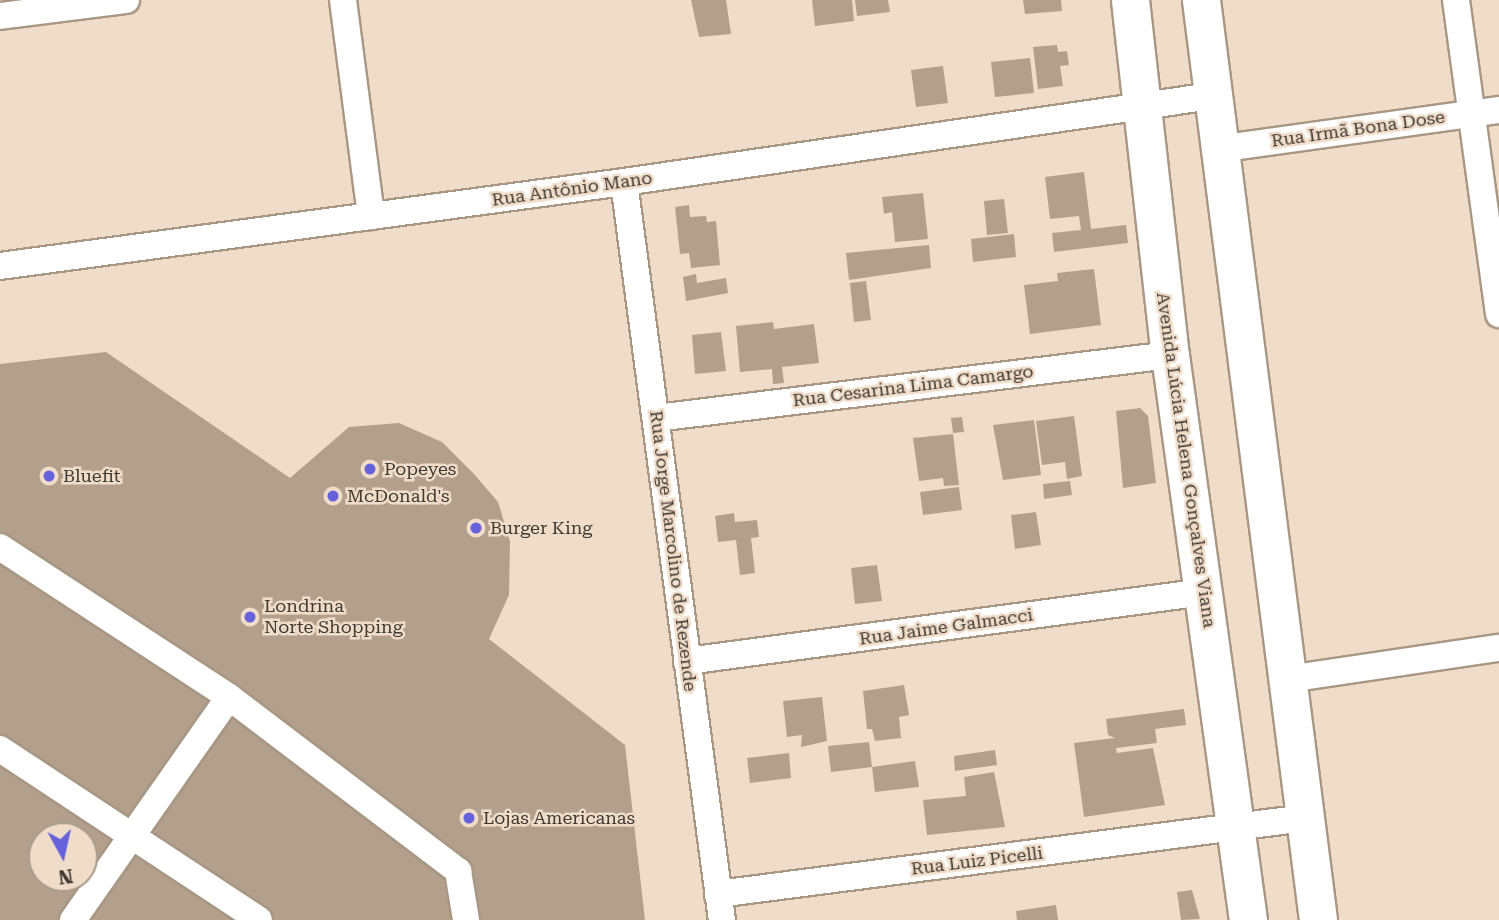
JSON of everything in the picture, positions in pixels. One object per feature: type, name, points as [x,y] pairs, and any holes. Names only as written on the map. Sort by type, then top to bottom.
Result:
[{"type":"street","points":[[0,16],[126,0]]},
{"type":"street","points":[[343,0],[371,216]]},
{"type":"street","name":"Avenida Lúcia Helena Gonçalves Viana","points":[[1130,0],[1170,355],[1248,920]]},
{"type":"street","points":[[1200,0],[1318,920]]},
{"type":"street","points":[[1456,0],[1499,314]]},
{"type":"street","name":"Rua Antônio Mano","points":[[0,265],[624,182],[1211,96]]},
{"type":"street","name":"Rua Irmã Bona Dose","points":[[1217,149],[1499,110]]},
{"type":"street","name":"Rua Jorge Marcolino de Rezende","points":[[624,182],[720,907]]},
{"type":"street","name":"Rua Cesarina Lima Camargo","points":[[656,418],[1170,355]]},
{"type":"street","points":[[0,547],[229,696],[458,871],[466,920]]},
{"type":"street","name":"Rua Jaime Galmacci","points":[[687,661],[1204,592]]},
{"type":"street","points":[[1288,679],[1499,648]]},
{"type":"street","points":[[73,920],[229,696]]},
{"type":"street","points":[[0,749],[259,920]]},
{"type":"street","name":"Rua Luiz Picelli","points":[[720,907],[1305,818]]},
{"type":"building","points":[[691,0],[726,0],[731,34],[699,37]]},
{"type":"building","points":[[812,0],[852,0],[854,21],[815,26]]},
{"type":"building","points":[[855,0],[888,0],[890,12],[857,16]]},
{"type":"building","points":[[1023,0],[1061,0],[1062,11],[1025,14]]},
{"type":"building","points":[[1057,45],[1058,52],[1067,51],[1069,65],[1060,66],[1063,86],[1038,89],[1033,47]]},
{"type":"building","points":[[1030,58],[1034,93],[995,97],[991,62]]},
{"type":"building","points":[[943,66],[948,103],[916,107],[911,70]]},
{"type":"building","points":[[1084,172],[1091,229],[1126,225],[1128,243],[1054,252],[1052,233],[1081,230],[1079,216],[1050,219],[1045,177]]},
{"type":"building","points":[[923,193],[928,239],[895,242],[892,212],[884,214],[882,197]]},
{"type":"building","points":[[1004,199],[1008,233],[987,235],[984,201]]},
{"type":"building","points":[[689,205],[690,217],[706,216],[707,222],[716,221],[720,265],[691,268],[689,253],[680,254],[675,207]]},
{"type":"building","points":[[1014,234],[1016,257],[973,262],[971,239]]},
{"type":"building","points":[[929,245],[931,268],[849,280],[846,253]]},
{"type":"building","points":[[1094,269],[1101,325],[1030,334],[1024,285],[1058,281],[1057,273]]},
{"type":"building","points":[[696,274],[697,283],[726,278],[728,293],[686,301],[683,277]]},
{"type":"building","points":[[866,281],[871,320],[854,322],[850,283]]},
{"type":"building","points":[[773,322],[774,329],[814,324],[819,363],[782,367],[784,383],[773,384],[772,369],[740,372],[736,326]]},
{"type":"building","points":[[721,332],[726,371],[695,374],[692,335]]},
{"type":"building","name":"Londrina Norte Shopping","points":[[106,352],[290,478],[349,427],[399,423],[442,442],[498,502],[510,541],[509,595],[489,639],[625,745],[645,920],[0,920],[0,364]]},
{"type":"building","points":[[1140,408],[1148,416],[1156,483],[1123,488],[1116,411]]},
{"type":"building","points":[[1074,416],[1082,476],[1067,479],[1065,462],[1042,465],[1036,421]]},
{"type":"building","points":[[962,417],[964,432],[953,433],[951,418]]},
{"type":"building","points":[[1034,420],[1041,475],[1003,480],[993,425]]},
{"type":"building","points":[[953,434],[959,485],[944,486],[943,478],[919,481],[913,438]]},
{"type":"building","points":[[1070,481],[1072,495],[1044,499],[1043,484]]},
{"type":"building","points":[[959,487],[962,510],[923,515],[920,492]]},
{"type":"building","points":[[1036,512],[1041,545],[1015,549],[1011,515]]},
{"type":"building","points":[[734,513],[735,522],[757,520],[759,537],[751,538],[755,573],[740,575],[736,540],[718,542],[715,516]]},
{"type":"building","points":[[877,565],[882,601],[855,604],[851,568]]},
{"type":"building","points":[[904,685],[909,715],[899,717],[901,738],[875,741],[872,729],[867,729],[863,691]]},
{"type":"building","points":[[822,697],[827,741],[801,747],[802,735],[787,737],[783,701]]},
{"type":"building","points":[[1184,709],[1186,725],[1155,729],[1157,743],[1116,748],[1117,753],[1153,748],[1165,805],[1084,817],[1074,743],[1115,738],[1108,735],[1106,719]]},
{"type":"building","points":[[869,742],[872,767],[831,772],[828,746]]},
{"type":"building","points":[[995,750],[997,765],[955,771],[954,756]]},
{"type":"building","points":[[789,753],[791,778],[750,783],[747,758]]},
{"type":"building","points":[[915,761],[919,787],[875,792],[872,767]]},
{"type":"building","points":[[994,772],[1005,827],[927,835],[923,800],[966,796],[964,777]]},
{"type":"building","points":[[1192,890],[1200,919],[1181,920],[1177,892]]},
{"type":"building","points":[[1056,905],[1058,920],[1017,920],[1016,911]]},
{"type":"place","name":"Popeyes","points":[[370,469]]},
{"type":"place","name":"Bluefit","points":[[49,476]]},
{"type":"place","name":"McDonald's","points":[[333,496]]},
{"type":"place","name":"Burger King","points":[[476,528]]},
{"type":"place","name":"Londrina Norte Shopping","points":[[250,617]]},
{"type":"place","name":"Lojas Americanas","points":[[469,818]]}]
